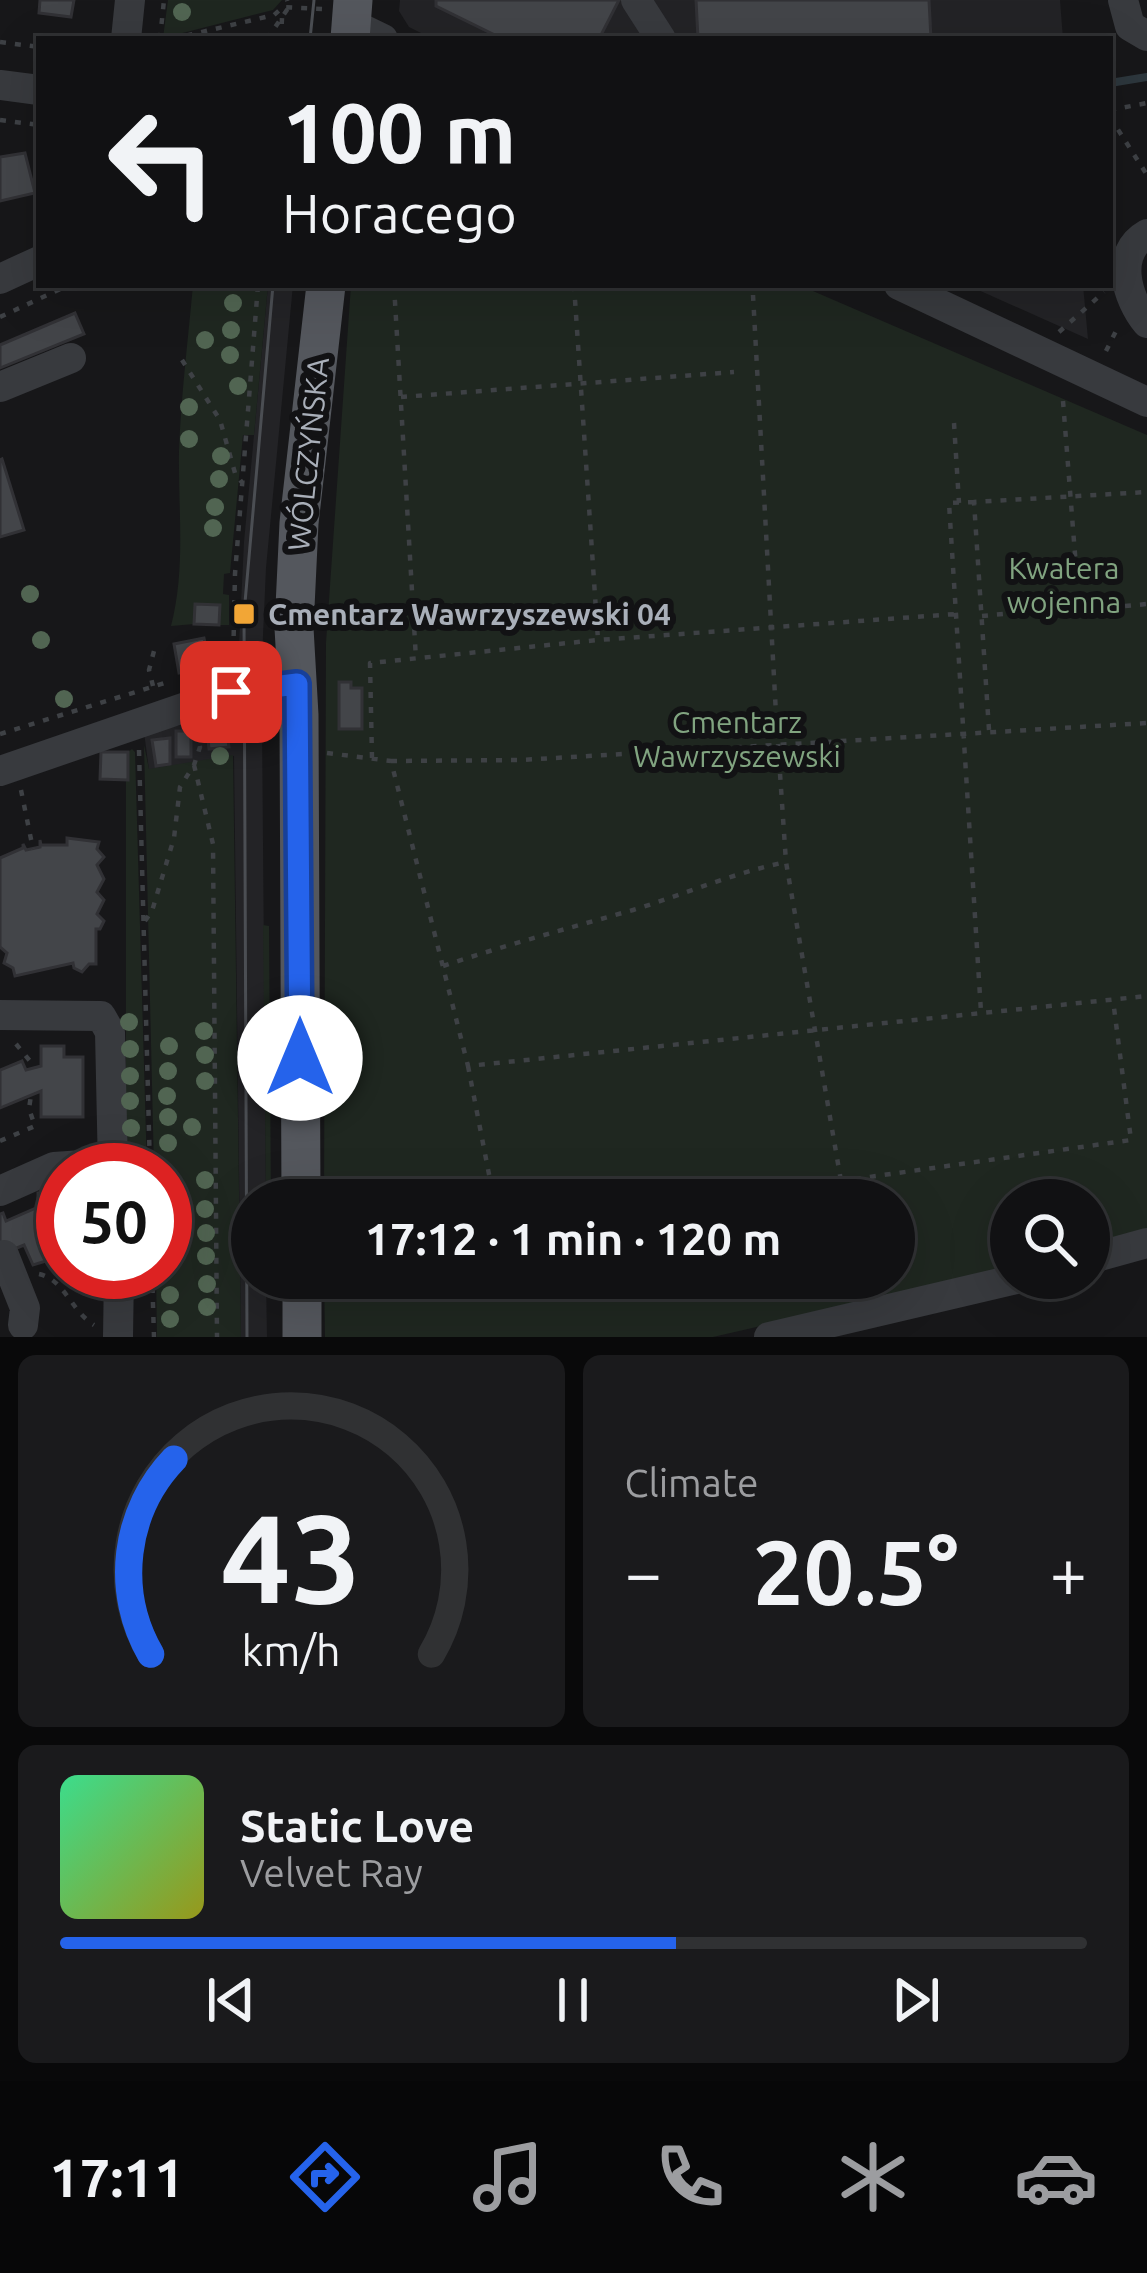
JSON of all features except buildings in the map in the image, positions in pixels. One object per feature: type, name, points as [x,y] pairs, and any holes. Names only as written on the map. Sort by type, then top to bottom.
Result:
[{"type":"main road","name":"WÓLCZYŃSKA","points":[[302,1179],[294,628],[298,523],[326,288]]},
{"type":"main road","points":[[302,1299],[302,1337]]},
{"type":"street","points":[[126,36],[130,0]]},
{"type":"street","points":[[636,0],[659,36]]},
{"type":"street","points":[[1123,0],[1130,26],[1147,35]]},
{"type":"street","points":[[0,86],[36,90]]},
{"type":"street","points":[[1147,234],[1130,250],[1126,272],[1133,305],[1147,323]]},
{"type":"street","points":[[0,279],[36,262]]},
{"type":"street","points":[[904,288],[1147,402]]},
{"type":"street","points":[[0,387],[71,358]]},
{"type":"street","points":[[9,775],[220,695],[297,684]]},
{"type":"street","points":[[4,1027],[101,1016],[106,1020],[112,1143]]},
{"type":"street","points":[[0,1191],[36,1175]]},
{"type":"street","points":[[1110,1253],[1147,1243]]},
{"type":"street","points":[[9,1267],[25,1308],[23,1324]]},
{"type":"street","points":[[769,1337],[990,1285]]},
{"type":"street","points":[[109,1332],[114,1299]]},
{"type":"path","points":[[160,36],[164,0]]},
{"type":"path","points":[[269,36],[288,4]]},
{"type":"path","points":[[185,36],[274,15],[288,4],[327,10],[353,25]]},
{"type":"path","points":[[281,36],[282,18]]},
{"type":"path","points":[[0,42],[36,47]]},
{"type":"path","points":[[1113,112],[1147,104]]},
{"type":"path","points":[[1113,118],[1147,175]]},
{"type":"path","points":[[0,120],[36,125]]},
{"type":"path","points":[[1113,283],[1126,272]]},
{"type":"path","points":[[0,317],[63,288]]},
{"type":"path","points":[[238,672],[232,672],[234,594],[258,288]]},
{"type":"path","points":[[394,288],[416,659]]},
{"type":"path","points":[[574,288],[598,640]]},
{"type":"path","points":[[1058,332],[1108,288]]},
{"type":"path","points":[[752,295],[773,628],[776,714],[762,716],[768,744]]},
{"type":"path","points":[[182,360],[220,420],[243,484]]},
{"type":"path","points":[[401,397],[734,372]]},
{"type":"path","points":[[1063,400],[1076,567]]},
{"type":"path","points":[[954,423],[959,503]]},
{"type":"path","points":[[981,1012],[949,503],[1147,492]]},
{"type":"path","points":[[974,502],[989,730]]},
{"type":"path","points":[[1125,606],[1147,604]]},
{"type":"path","points":[[982,616],[1034,611]]},
{"type":"path","points":[[372,758],[370,663],[598,640],[956,614]]},
{"type":"path","points":[[154,651],[149,670],[154,686]]},
{"type":"path","points":[[0,734],[170,682]]},
{"type":"path","points":[[145,921],[174,838],[180,787],[200,747],[195,718]]},
{"type":"path","points":[[323,752],[391,760],[521,760],[1147,723]]},
{"type":"path","points":[[138,736],[149,1143]]},
{"type":"path","points":[[778,744],[786,862],[841,1179]]},
{"type":"path","points":[[391,760],[468,1066],[490,1179]]},
{"type":"path","points":[[194,765],[213,844],[217,1337]]},
{"type":"path","points":[[9,775],[33,848]]},
{"type":"path","points":[[443,966],[634,909],[740,871],[786,862]]},
{"type":"path","points":[[468,1066],[1147,996]]},
{"type":"path","points":[[855,1179],[1131,1140],[1113,1000]]},
{"type":"path","points":[[4,1027],[30,1061]]},
{"type":"path","points":[[0,1141],[35,1126],[29,1109],[31,1095]]},
{"type":"path","points":[[9,1267],[55,1279],[81,1316],[109,1332]]},
{"type":"path","points":[[153,1299],[154,1337]]},
{"type":"shaded area","points":[[400,0],[1060,0],[1063,36],[427,36],[409,27],[399,11]]},
{"type":"shaded area","points":[[268,288],[293,288],[262,658],[238,666],[244,542]]},
{"type":"shaded area","points":[[974,288],[1083,288],[1088,339]]},
{"type":"shaded area","points":[[230,716],[233,734],[234,723],[262,723],[266,1179],[239,1179],[234,756],[149,770],[144,732]]},
{"type":"shaded area","points":[[241,1299],[266,1299],[267,1337],[241,1337]]},
{"type":"green space","points":[[168,0],[282,0],[273,10],[163,36]]},
{"type":"green space","points":[[193,288],[268,288],[254,435],[243,435],[230,573],[224,574],[229,625],[219,625],[219,605],[195,605],[194,624],[171,626],[180,561],[180,430]]},
{"type":"green space","name":"Cmentarz Wawrzyszewski","points":[[351,288],[806,288],[1147,435],[1147,1230],[1110,1240],[1110,1179],[990,1179],[990,1273],[915,1290],[915,1179],[324,1179],[326,643]]},
{"type":"green space","points":[[144,745],[149,769],[233,755],[239,1179],[231,1179],[231,1299],[240,1299],[241,1337],[157,1337],[156,1299],[192,1299],[192,1143],[153,1143]]},
{"type":"green space","points":[[128,752],[135,752],[146,1143],[126,1143]]},
{"type":"green space","points":[[263,925],[269,926],[271,1179],[266,1179]]},
{"type":"green space","name":"Cmentarz Wawrzyszewski","points":[[324,1299],[877,1299],[713,1337],[325,1337]]},
{"type":"waterway","points":[[1113,83],[1147,77]]},
{"type":"tram line","points":[[310,36],[314,0]]},
{"type":"tram line","points":[[247,1337],[244,614],[273,288]]},
{"type":"place","name":"Cmentarz Wawrzyszewski 04","points":[[244,614]]},
{"type":"route","points":[[231,692],[297,684],[300,1058]]},
{"type":"park label","name":"Kwatera wojenna","points":[[1064,585]]}]
